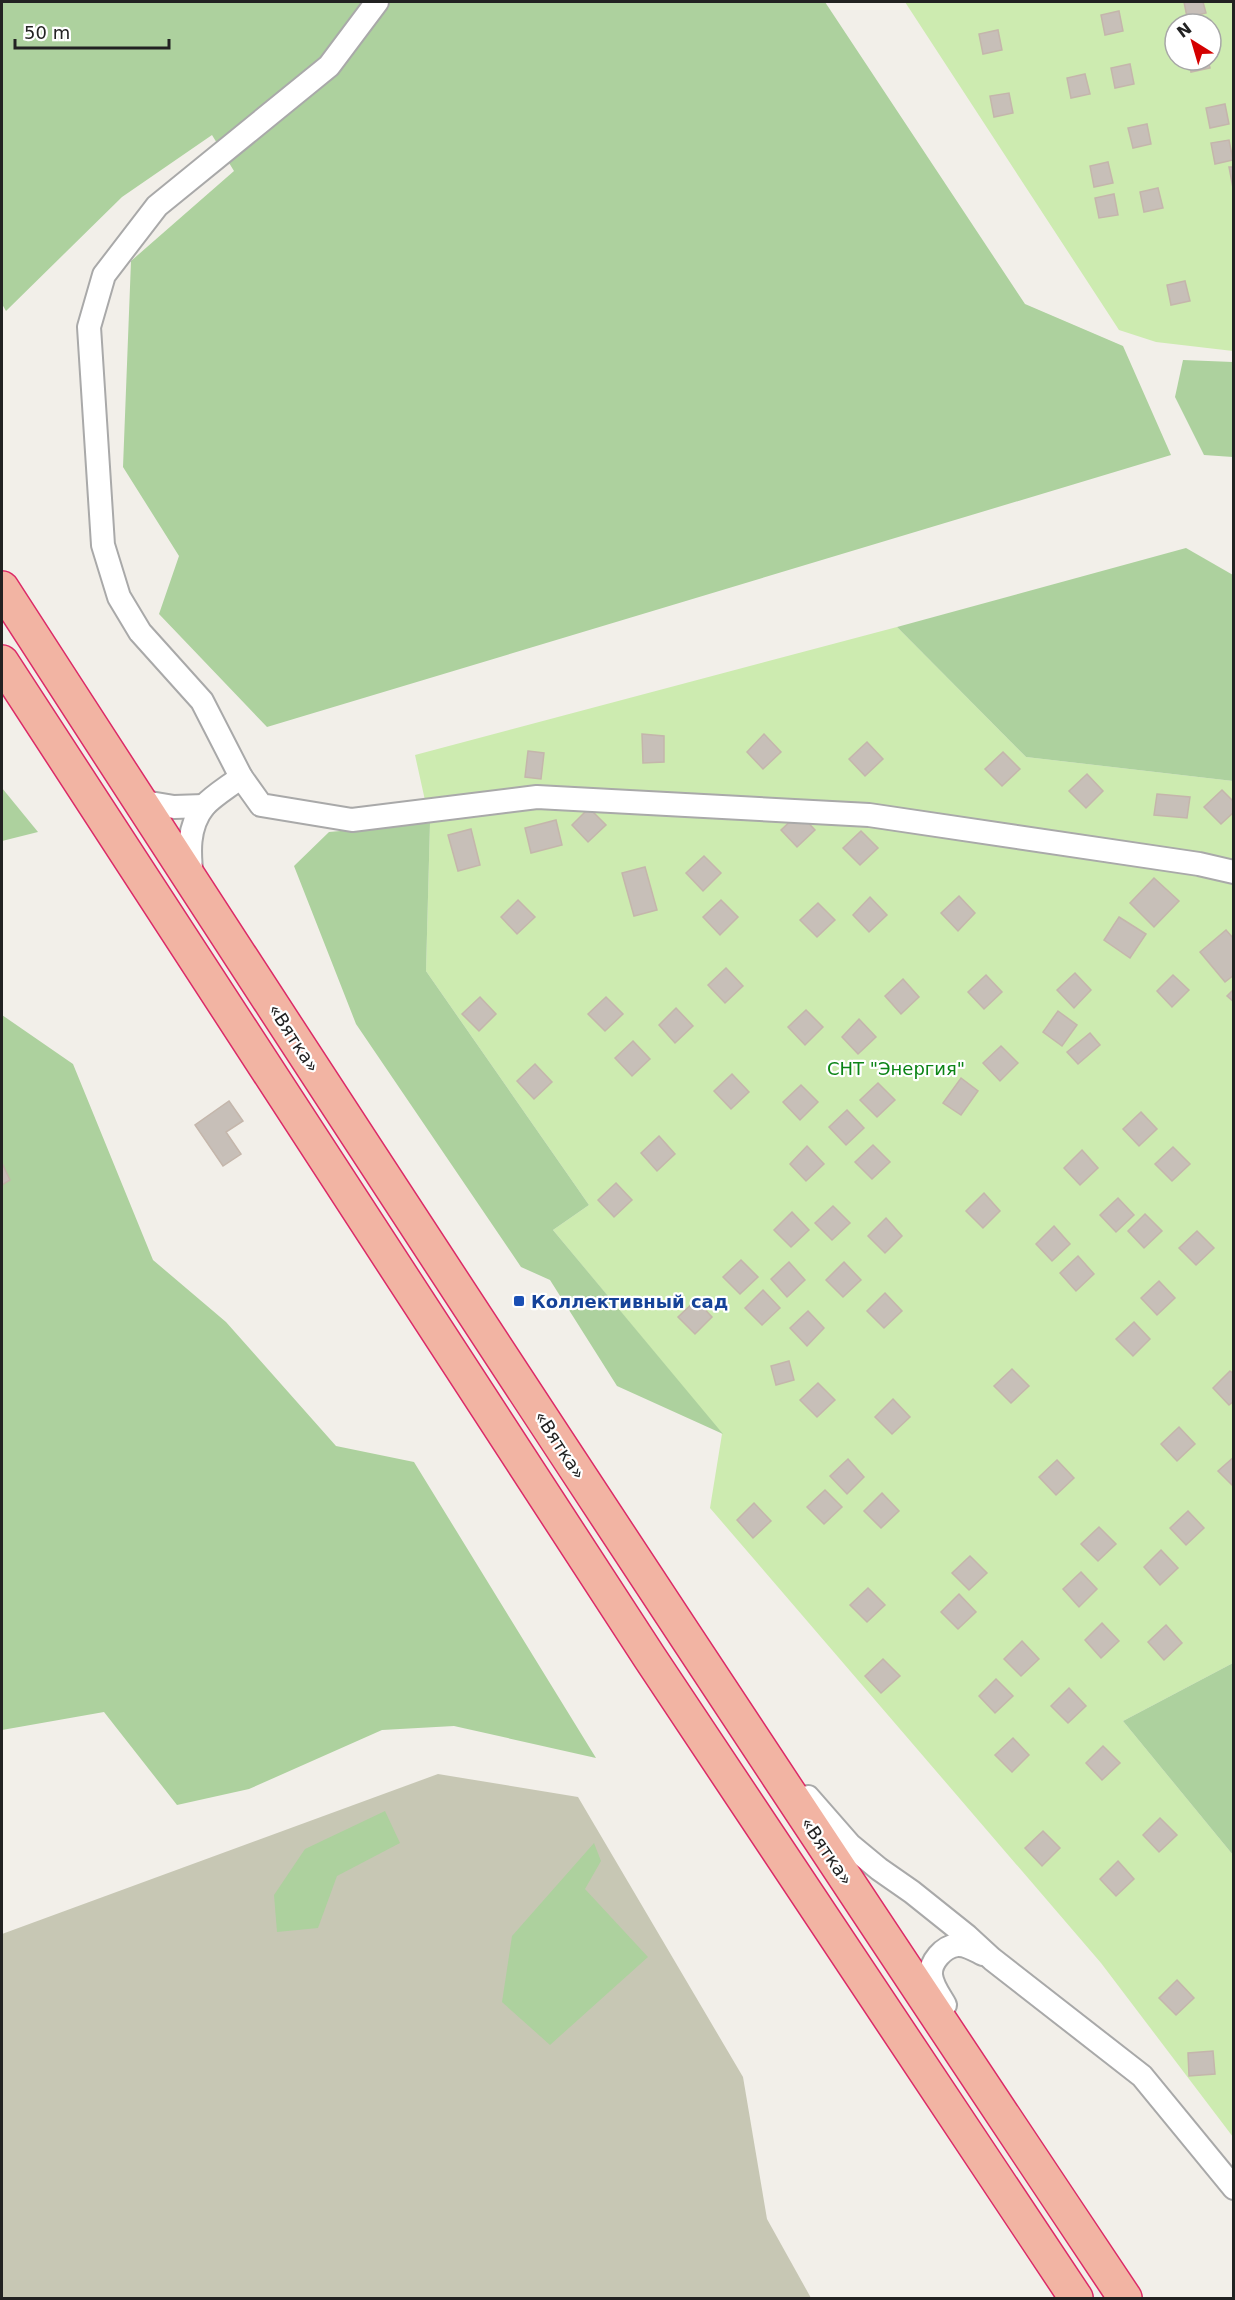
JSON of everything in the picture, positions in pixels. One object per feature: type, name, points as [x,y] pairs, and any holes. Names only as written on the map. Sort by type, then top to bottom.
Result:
[{"type":"highway","name":"«Вятка»","points":[[2,588],[138,801],[698,1657],[1125,2298]]},
{"type":"highway","points":[[2,662],[637,1639],[1076,2298]]},
{"type":"street","points":[[377,2],[328,66],[157,207],[104,275],[89,327],[103,545],[119,597],[140,632],[202,701],[242,777],[261,805],[352,820],[537,797],[868,815],[1199,864],[1233,872]]},
{"type":"street","points":[[193,884],[189,855],[192,829],[204,806],[242,777]]},
{"type":"street","points":[[138,801],[174,807],[204,806]]},
{"type":"street","points":[[698,1657],[825,1818],[850,1845],[968,1936],[993,1959],[1142,2076],[1233,2188]]},
{"type":"street","points":[[993,1959],[965,1946],[957,1945],[948,1948],[935,1960],[931,1976],[934,1987],[1022,2144]]},
{"type":"shaded area","points":[[438,1774],[578,1797],[743,2077],[767,2219],[811,2298],[2,2298],[2,1934]]},
{"type":"green space","points":[[2,2],[825,2],[1025,304],[1123,346],[1171,455],[267,727],[159,614],[179,556],[123,467],[131,261],[234,171],[212,135],[122,197],[6,311],[2,304]]},
{"type":"green space","points":[[905,2],[1233,2],[1233,351],[1156,342],[1119,330]]},
{"type":"green space","points":[[1183,360],[1233,362],[1233,457],[1204,455],[1175,397]]},
{"type":"green space","points":[[1186,548],[1233,575],[1233,781],[1026,757],[897,627]]},
{"type":"green space","name":"СНТ \"Энергия\"","points":[[897,627],[1026,757],[1233,781],[1233,1663],[1123,1721],[1233,1855],[1233,2137],[1101,1963],[710,1508],[722,1434],[553,1230],[589,1205],[426,971],[430,823],[415,755]]},
{"type":"green space","points":[[2,788],[38,832],[2,841]]},
{"type":"green space","points":[[430,823],[426,971],[589,1205],[553,1230],[723,1434],[617,1386],[550,1280],[521,1267],[356,1024],[294,866],[329,832]]},
{"type":"green space","points":[[2,1015],[73,1064],[153,1260],[226,1322],[336,1446],[414,1462],[596,1758],[454,1726],[382,1730],[249,1789],[177,1805],[104,1712],[2,1730]]},
{"type":"green space","points":[[1233,1663],[1233,1855],[1123,1721]]},
{"type":"green space","points":[[385,1811],[400,1843],[337,1876],[318,1928],[277,1932],[274,1895],[305,1849]]},
{"type":"green space","points":[[594,1843],[601,1861],[585,1889],[648,1957],[550,2045],[502,2002],[512,1936]]},
{"type":"building","points":[[1184,2],[1203,2],[1206,12],[1186,12]]},
{"type":"building","points":[[1119,11],[1123,31],[1105,35],[1101,15]]},
{"type":"building","points":[[998,30],[1002,50],[983,54],[979,34]]},
{"type":"building","points":[[1130,64],[1134,84],[1115,88],[1111,68]]},
{"type":"building","points":[[1085,74],[1090,94],[1071,98],[1067,78]]},
{"type":"building","points":[[1009,93],[1013,113],[994,117],[990,96]]},
{"type":"building","points":[[1225,104],[1229,124],[1210,128],[1206,108]]},
{"type":"building","points":[[1147,124],[1151,144],[1133,148],[1128,128]]},
{"type":"building","points":[[1229,140],[1233,160],[1215,164],[1211,143]]},
{"type":"building","points":[[1108,162],[1113,183],[1094,187],[1090,166]]},
{"type":"building","points":[[1229,167],[1234,167],[1233,188]]},
{"type":"building","points":[[1158,188],[1163,208],[1144,212],[1140,192]]},
{"type":"building","points":[[1114,194],[1118,215],[1099,218],[1095,198]]},
{"type":"building","points":[[1185,281],[1190,301],[1171,305],[1167,285]]},
{"type":"building","points":[[642,734],[664,736],[664,762],[643,763]]},
{"type":"building","points":[[764,734],[781,752],[763,769],[747,752]]},
{"type":"building","points":[[867,742],[883,759],[865,776],[849,759]]},
{"type":"building","points":[[528,751],[544,753],[541,779],[525,777]]},
{"type":"building","points":[[1003,752],[1020,769],[1002,786],[985,769]]},
{"type":"building","points":[[1087,774],[1103,791],[1086,808],[1069,791]]},
{"type":"building","points":[[1222,790],[1234,802],[1234,812],[1221,824],[1204,807]]},
{"type":"building","points":[[1157,794],[1190,797],[1187,818],[1154,815]]},
{"type":"building","points":[[589,808],[606,825],[588,842],[572,825]]},
{"type":"building","points":[[799,813],[815,830],[797,847],[781,830]]},
{"type":"building","points":[[556,820],[562,845],[531,853],[525,828]]},
{"type":"building","points":[[471,829],[480,865],[458,871],[448,835]]},
{"type":"building","points":[[861,831],[878,848],[860,865],[843,848]]},
{"type":"building","points":[[704,856],[721,873],[703,891],[686,873]]},
{"type":"building","points":[[645,867],[657,910],[634,916],[622,873]]},
{"type":"building","points":[[1154,878],[1179,901],[1154,927],[1130,903]]},
{"type":"building","points":[[959,896],[975,913],[958,931],[941,913]]},
{"type":"building","points":[[870,897],[887,915],[869,932],[853,915]]},
{"type":"building","points":[[518,900],[535,917],[517,934],[501,917]]},
{"type":"building","points":[[721,900],[738,917],[720,935],[703,917]]},
{"type":"building","points":[[818,903],[835,920],[817,937],[800,920]]},
{"type":"building","points":[[1119,917],[1146,934],[1130,958],[1104,940]]},
{"type":"building","points":[[1226,930],[1234,939],[1234,975],[1225,982],[1200,952]]},
{"type":"building","points":[[726,968],[743,986],[725,1003],[708,985]]},
{"type":"building","points":[[1075,973],[1091,990],[1074,1008],[1057,990]]},
{"type":"building","points":[[986,975],[1002,992],[984,1009],[968,992]]},
{"type":"building","points":[[1173,975],[1189,990],[1172,1007],[1157,991]]},
{"type":"building","points":[[903,979],[919,997],[901,1014],[885,996]]},
{"type":"building","points":[[1234,989],[1234,1002],[1227,996]]},
{"type":"building","points":[[480,997],[496,1014],[479,1031],[462,1014]]},
{"type":"building","points":[[606,997],[623,1014],[605,1031],[588,1014]]},
{"type":"building","points":[[676,1008],[693,1026],[675,1043],[659,1025]]},
{"type":"building","points":[[806,1010],[823,1027],[805,1045],[788,1027]]},
{"type":"building","points":[[1058,1011],[1077,1025],[1062,1046],[1043,1032]]},
{"type":"building","points":[[859,1019],[876,1037],[858,1054],[842,1037]]},
{"type":"building","points":[[1090,1033],[1100,1045],[1078,1064],[1067,1052]]},
{"type":"building","points":[[633,1041],[650,1059],[632,1076],[615,1058]]},
{"type":"building","points":[[1001,1046],[1018,1063],[1000,1081],[983,1063]]},
{"type":"building","points":[[535,1064],[552,1082],[534,1099],[517,1081]]},
{"type":"building","points":[[732,1074],[749,1092],[731,1109],[714,1091]]},
{"type":"building","points":[[961,1078],[978,1091],[961,1115],[943,1103]]},
{"type":"building","points":[[878,1083],[895,1100],[877,1117],[860,1100]]},
{"type":"building","points":[[801,1085],[818,1102],[800,1120],[783,1102]]},
{"type":"building","points":[[229,1101],[243,1121],[226,1132],[241,1154],[223,1166],[195,1125]]},
{"type":"building","points":[[847,1110],[864,1128],[846,1145],[829,1127]]},
{"type":"building","points":[[1141,1112],[1157,1129],[1139,1146],[1123,1129]]},
{"type":"building","points":[[659,1136],[675,1154],[657,1171],[641,1153]]},
{"type":"building","points":[[873,1145],[890,1162],[872,1179],[855,1162]]},
{"type":"building","points":[[807,1146],[824,1164],[806,1181],[790,1164]]},
{"type":"building","points":[[1173,1147],[1190,1164],[1172,1181],[1155,1164]]},
{"type":"building","points":[[1082,1150],[1098,1168],[1080,1185],[1064,1168]]},
{"type":"building","points":[[2,1163],[10,1180],[2,1185]]},
{"type":"building","points":[[616,1183],[632,1200],[614,1217],[598,1200]]},
{"type":"building","points":[[984,1193],[1000,1211],[983,1228],[966,1211]]},
{"type":"building","points":[[1118,1198],[1134,1215],[1116,1232],[1100,1215]]},
{"type":"building","points":[[833,1206],[850,1223],[832,1240],[815,1223]]},
{"type":"building","points":[[792,1212],[809,1230],[791,1247],[774,1230]]},
{"type":"building","points":[[1145,1214],[1162,1231],[1144,1248],[1128,1231]]},
{"type":"building","points":[[886,1218],[902,1236],[885,1253],[868,1236]]},
{"type":"building","points":[[1054,1226],[1070,1244],[1052,1261],[1036,1244]]},
{"type":"building","points":[[1197,1231],[1214,1248],[1196,1265],[1179,1248]]},
{"type":"building","points":[[1078,1256],[1094,1274],[1076,1291],[1060,1273]]},
{"type":"building","points":[[741,1260],[758,1277],[740,1294],[723,1277]]},
{"type":"building","points":[[789,1262],[805,1280],[787,1297],[771,1279]]},
{"type":"building","points":[[844,1262],[861,1280],[843,1297],[826,1280]]},
{"type":"building","points":[[1159,1281],[1175,1298],[1157,1315],[1141,1298]]},
{"type":"building","points":[[763,1290],[780,1308],[762,1325],[745,1308]]},
{"type":"building","points":[[885,1293],[902,1311],[884,1328],[867,1311]]},
{"type":"building","points":[[696,1300],[712,1317],[695,1334],[678,1317]]},
{"type":"building","points":[[808,1311],[824,1328],[807,1346],[790,1328]]},
{"type":"building","points":[[1134,1322],[1150,1339],[1133,1356],[1116,1339]]},
{"type":"building","points":[[789,1361],[794,1380],[776,1385],[771,1366]]},
{"type":"building","points":[[1012,1369],[1029,1386],[1011,1403],[994,1386]]},
{"type":"building","points":[[1230,1371],[1234,1374],[1234,1401],[1229,1405],[1213,1388]]},
{"type":"building","points":[[818,1383],[835,1400],[817,1417],[800,1400]]},
{"type":"building","points":[[893,1399],[910,1417],[892,1434],[875,1417]]},
{"type":"building","points":[[1179,1427],[1195,1444],[1177,1461],[1161,1444]]},
{"type":"building","points":[[1234,1457],[1234,1487],[1218,1471]]},
{"type":"building","points":[[848,1459],[864,1477],[847,1494],[830,1476]]},
{"type":"building","points":[[1057,1460],[1074,1478],[1056,1495],[1039,1477]]},
{"type":"building","points":[[825,1490],[842,1507],[824,1524],[807,1507]]},
{"type":"building","points":[[882,1493],[899,1511],[881,1528],[864,1511]]},
{"type":"building","points":[[754,1503],[771,1521],[753,1538],[737,1520]]},
{"type":"building","points":[[1188,1511],[1204,1528],[1186,1545],[1170,1528]]},
{"type":"building","points":[[1099,1527],[1116,1544],[1098,1561],[1081,1544]]},
{"type":"building","points":[[1161,1550],[1178,1568],[1160,1585],[1144,1567]]},
{"type":"building","points":[[970,1556],[987,1573],[969,1590],[952,1573]]},
{"type":"building","points":[[1081,1572],[1097,1589],[1079,1607],[1063,1589]]},
{"type":"building","points":[[868,1588],[885,1605],[867,1622],[850,1605]]},
{"type":"building","points":[[959,1594],[976,1612],[958,1629],[941,1612]]},
{"type":"building","points":[[1102,1623],[1119,1641],[1101,1658],[1085,1640]]},
{"type":"building","points":[[1166,1625],[1182,1643],[1164,1660],[1148,1642]]},
{"type":"building","points":[[1022,1641],[1039,1659],[1021,1676],[1004,1659]]},
{"type":"building","points":[[883,1659],[900,1676],[881,1693],[865,1676]]},
{"type":"building","points":[[996,1679],[1013,1696],[995,1713],[979,1696]]},
{"type":"building","points":[[1069,1688],[1086,1706],[1068,1723],[1051,1706]]},
{"type":"building","points":[[1013,1738],[1029,1755],[1012,1772],[995,1755]]},
{"type":"building","points":[[1103,1746],[1120,1763],[1102,1780],[1086,1763]]},
{"type":"building","points":[[1160,1818],[1177,1835],[1159,1852],[1143,1835]]},
{"type":"building","points":[[1043,1831],[1060,1848],[1042,1866],[1025,1848]]},
{"type":"building","points":[[1118,1861],[1134,1879],[1116,1896],[1100,1879]]},
{"type":"building","points":[[1177,1980],[1194,1998],[1176,2015],[1159,1998]]},
{"type":"building","points":[[1213,2051],[1215,2074],[1189,2076],[1188,2053]]},
{"type":"place","name":"Коллективный сад","points":[[519,1301]]}]
